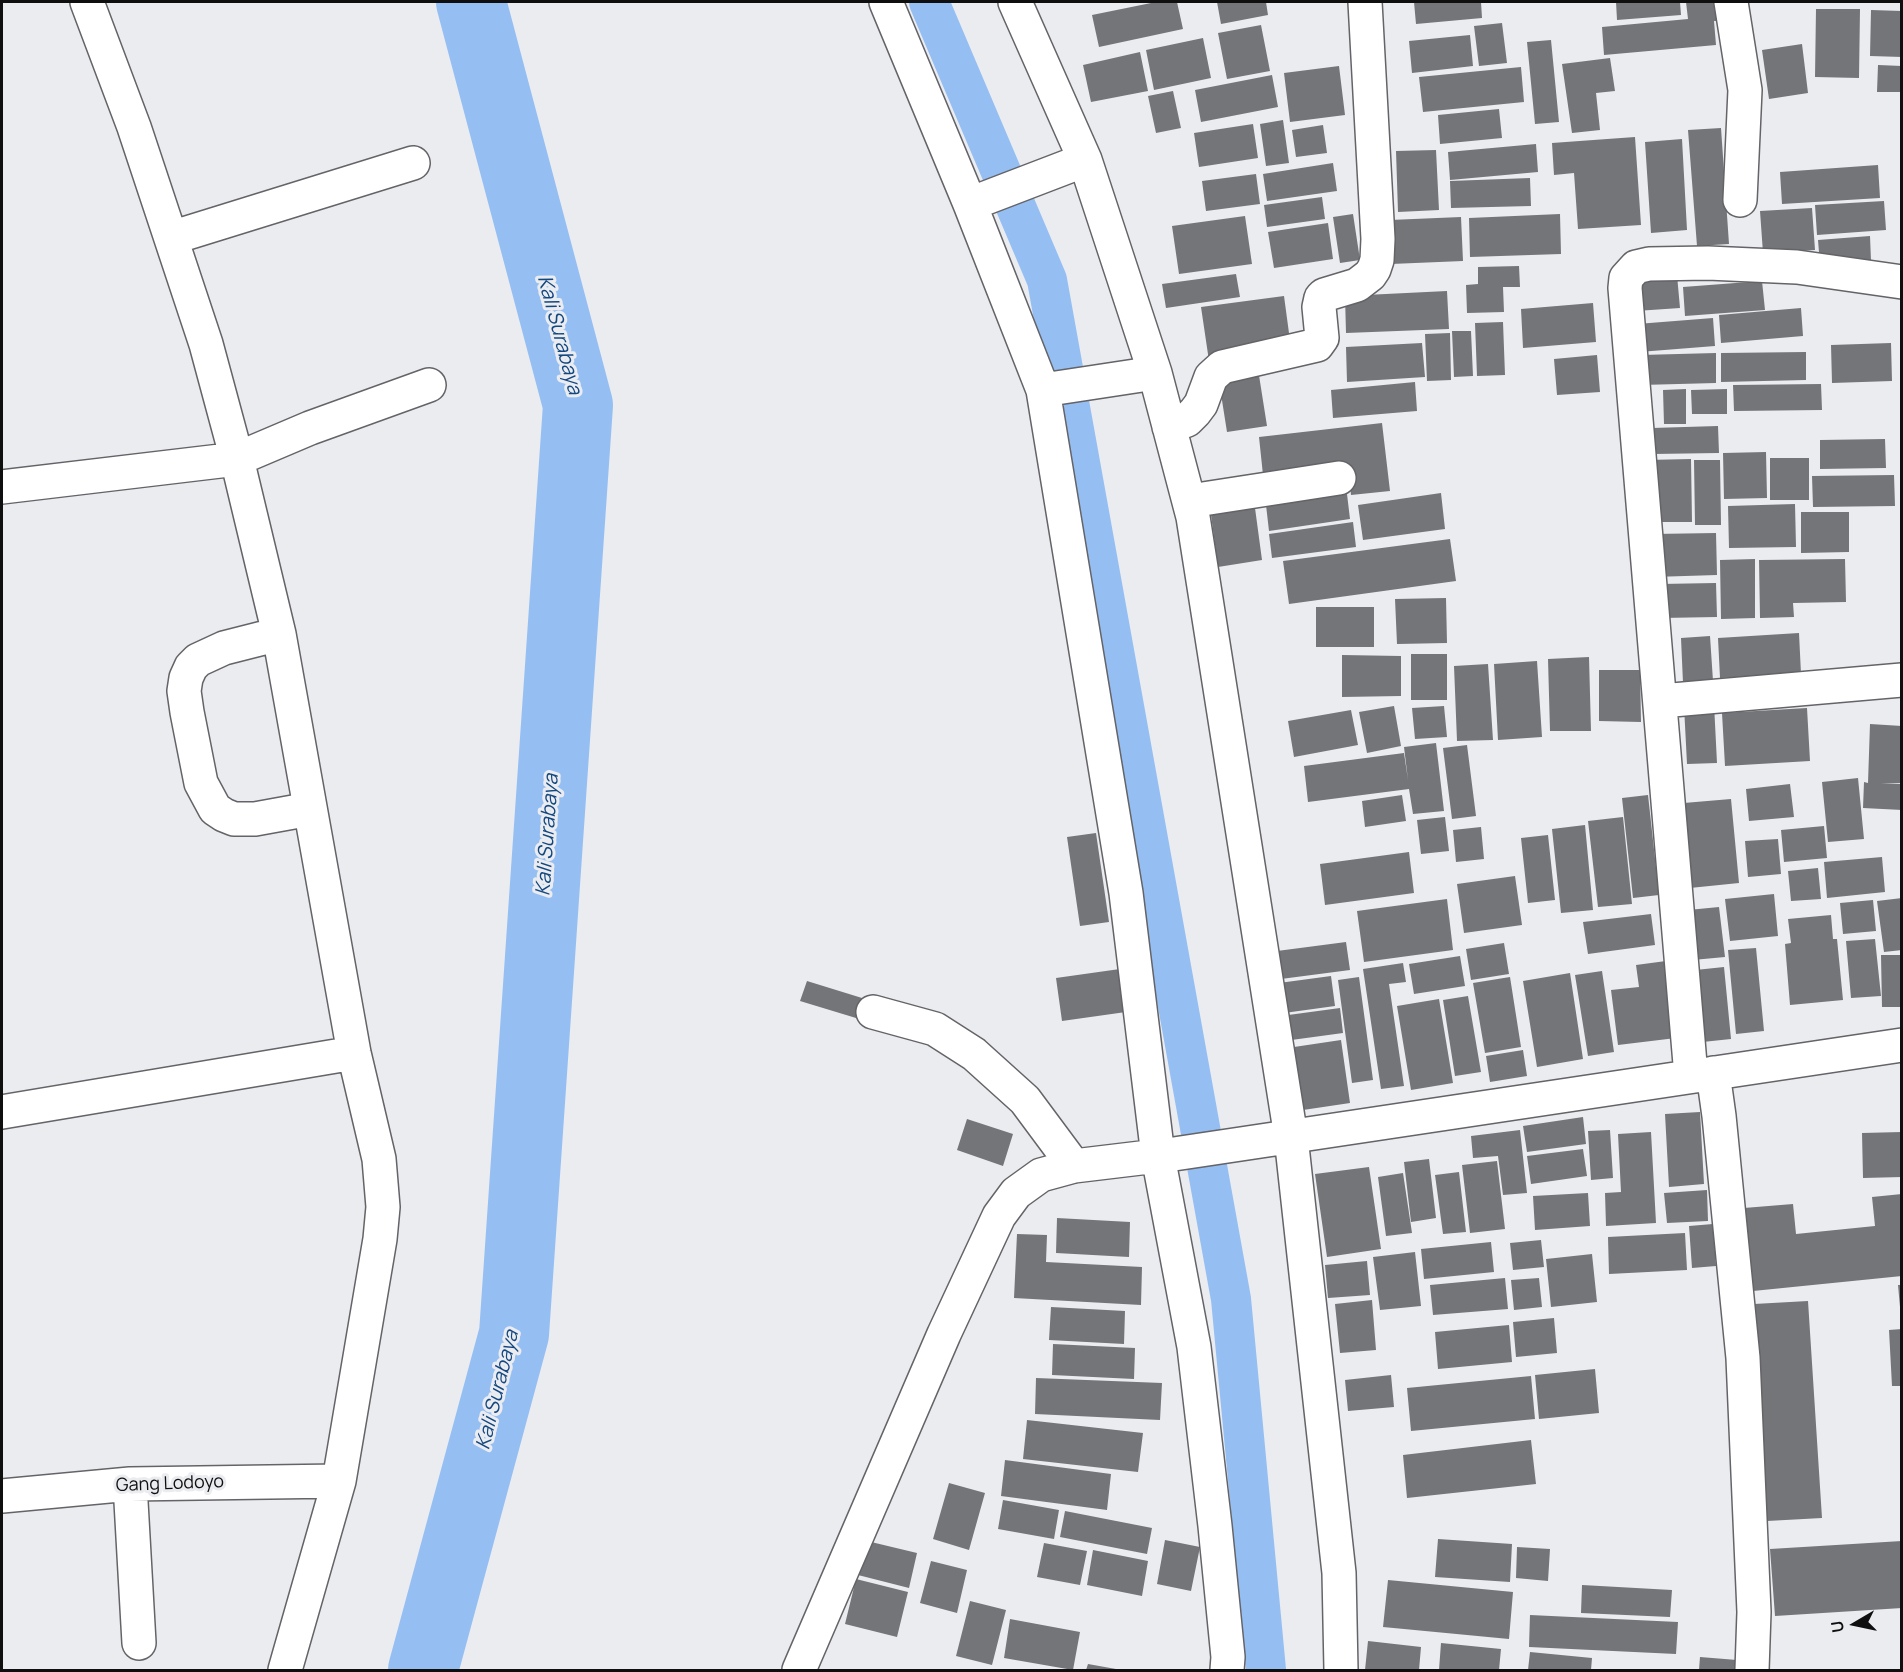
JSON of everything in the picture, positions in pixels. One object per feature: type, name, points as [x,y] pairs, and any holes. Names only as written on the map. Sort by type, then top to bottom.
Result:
[{"type":"street","points":[[87,2],[134,128],[206,344],[237,459],[279,634],[354,1053],[379,1159],[383,1207],[380,1239],[339,1481],[285,1671]]},
{"type":"street","points":[[886,2],[981,200],[1051,389],[1194,1347],[1215,1526],[1227,1648],[1227,1671]]},
{"type":"street","points":[[1016,2],[1145,374],[1169,427],[1190,501],[1275,1139],[1339,1573],[1341,1671]]},
{"type":"street","points":[[1169,427],[1186,420],[1195,412],[1211,377],[1222,367],[1317,345],[1322,338],[1319,307],[1321,298],[1324,294],[1357,285],[1374,269],[1377,260],[1377,239],[1365,2]]},
{"type":"street","points":[[1731,2],[1745,90],[1740,200]]},
{"type":"street","points":[[171,238],[413,163]]},
{"type":"street","points":[[981,200],[1074,164]]},
{"type":"street","points":[[1752,1671],[1754,1612],[1743,1358],[1719,1116],[1702,1075],[1660,701],[1625,288],[1629,273],[1636,267],[1649,264],[1708,263],[1797,267],[1902,282]]},
{"type":"street","points":[[1051,389],[1145,374]]},
{"type":"street","points":[[2,487],[237,459],[310,428],[429,385]]},
{"type":"street","points":[[1190,501],[1339,478]]},
{"type":"street","points":[[279,634],[224,648],[198,660],[191,667],[186,678],[184,691],[187,712],[201,783],[216,809],[234,819],[255,819],[310,808]]},
{"type":"street","points":[[1660,701],[1902,680]]},
{"type":"street","points":[[873,1012],[935,1029],[974,1054],[1025,1100],[1074,1166]]},
{"type":"street","points":[[799,1671],[944,1334],[999,1216],[1016,1192],[1028,1182],[1041,1175],[1074,1166],[1166,1155],[1902,1045]]},
{"type":"street","points":[[2,1112],[354,1053]]},
{"type":"street","name":"Gang Lodoyo","points":[[2,1496],[130,1484],[339,1481]]},
{"type":"street","points":[[130,1484],[139,1643]]},
{"type":"building","points":[[1156,2],[1177,2],[1183,29],[1099,47],[1092,15]]},
{"type":"building","points":[[1217,2],[1266,2],[1268,15],[1221,24]]},
{"type":"building","points":[[1414,2],[1481,2],[1482,18],[1416,24]]},
{"type":"building","points":[[1616,2],[1680,2],[1681,15],[1617,20]]},
{"type":"building","points":[[1686,2],[1715,2],[1716,45],[1604,55],[1602,27],[1688,19]]},
{"type":"building","points":[[1816,9],[1860,9],[1859,78],[1815,77]]},
{"type":"building","points":[[1871,10],[1902,11],[1902,57],[1870,56]]},
{"type":"building","points":[[1502,23],[1507,63],[1479,66],[1474,26]]},
{"type":"building","points":[[1261,25],[1270,71],[1227,79],[1218,33]]},
{"type":"building","points":[[1470,35],[1473,66],[1412,73],[1409,41]]},
{"type":"building","points":[[1203,38],[1211,78],[1154,90],[1146,50]]},
{"type":"building","points":[[1551,40],[1559,122],[1535,124],[1527,42]]},
{"type":"building","points":[[1802,44],[1808,93],[1769,99],[1762,50]]},
{"type":"building","points":[[1140,52],[1148,91],[1091,102],[1083,65]]},
{"type":"building","points":[[1610,58],[1615,91],[1596,93],[1600,130],[1572,133],[1562,64]]},
{"type":"building","points":[[1878,65],[1902,66],[1902,92],[1877,92]]},
{"type":"building","points":[[1339,66],[1345,115],[1290,122],[1284,73]]},
{"type":"building","points":[[1521,67],[1524,102],[1423,112],[1419,77]]},
{"type":"building","points":[[1272,75],[1278,107],[1201,122],[1195,90]]},
{"type":"building","points":[[1173,91],[1181,128],[1156,133],[1148,96]]},
{"type":"building","points":[[1499,109],[1502,138],[1440,144],[1438,115]]},
{"type":"building","points":[[1283,120],[1289,163],[1266,166],[1260,124]]},
{"type":"building","points":[[1253,124],[1258,158],[1199,167],[1194,133]]},
{"type":"building","points":[[1323,125],[1327,153],[1296,157],[1292,130]]},
{"type":"building","points":[[1721,128],[1729,244],[1697,246],[1688,130]]},
{"type":"building","points":[[1635,137],[1641,225],[1578,229],[1574,173],[1554,175],[1552,143]]},
{"type":"building","points":[[1682,139],[1687,230],[1651,233],[1645,142]]},
{"type":"building","points":[[1536,144],[1538,172],[1450,180],[1448,152]]},
{"type":"building","points":[[1436,150],[1439,210],[1398,212],[1396,151]]},
{"type":"building","points":[[1333,163],[1337,191],[1267,201],[1263,174]]},
{"type":"building","points":[[1878,165],[1880,198],[1782,204],[1780,172]]},
{"type":"building","points":[[1256,174],[1260,204],[1206,211],[1202,181]]},
{"type":"building","points":[[1530,178],[1531,206],[1451,208],[1450,181]]},
{"type":"building","points":[[1322,197],[1325,219],[1267,227],[1264,205]]},
{"type":"building","points":[[1884,201],[1886,230],[1817,235],[1815,205]]},
{"type":"building","points":[[1812,208],[1815,250],[1763,253],[1760,211]]},
{"type":"building","points":[[1353,214],[1360,260],[1340,263],[1333,217]]},
{"type":"building","points":[[1560,214],[1561,254],[1470,257],[1469,218]]},
{"type":"building","points":[[1245,216],[1252,264],[1179,274],[1172,226]]},
{"type":"building","points":[[1461,217],[1463,261],[1391,264],[1390,220]]},
{"type":"building","points":[[1328,223],[1333,259],[1274,268],[1268,232]]},
{"type":"building","points":[[1870,236],[1871,261],[1820,265],[1818,240]]},
{"type":"building","points":[[1519,266],[1520,287],[1503,287],[1504,312],[1467,313],[1466,285],[1478,284],[1478,267]]},
{"type":"building","points":[[1236,274],[1240,297],[1166,308],[1162,284]]},
{"type":"building","points":[[1677,275],[1680,308],[1636,311],[1634,278]]},
{"type":"building","points":[[1762,281],[1765,310],[1685,316],[1683,287]]},
{"type":"building","points":[[1447,291],[1449,329],[1346,333],[1345,296]]},
{"type":"building","points":[[1284,296],[1291,348],[1209,361],[1201,307]]},
{"type":"building","points":[[1593,303],[1596,342],[1523,348],[1521,309]]},
{"type":"building","points":[[1801,308],[1803,336],[1721,343],[1719,315]]},
{"type":"building","points":[[1713,318],[1715,346],[1639,352],[1637,324]]},
{"type":"building","points":[[1503,322],[1505,375],[1477,376],[1475,323]]},
{"type":"building","points":[[1452,331],[1471,331],[1473,376],[1454,377]]},
{"type":"building","points":[[1450,333],[1451,380],[1427,381],[1425,334]]},
{"type":"building","points":[[1422,343],[1425,377],[1347,382],[1346,347]]},
{"type":"building","points":[[1891,343],[1892,381],[1832,383],[1831,345]]},
{"type":"building","points":[[1806,352],[1806,380],[1721,382],[1721,353]]},
{"type":"building","points":[[1716,353],[1716,383],[1641,385],[1641,355]]},
{"type":"building","points":[[1597,355],[1600,392],[1557,395],[1554,359]]},
{"type":"building","points":[[1258,369],[1267,426],[1227,432],[1218,375]]},
{"type":"building","points":[[1415,382],[1417,411],[1333,418],[1331,390]]},
{"type":"building","points":[[1821,384],[1822,410],[1734,411],[1733,385]]},
{"type":"building","points":[[1686,389],[1686,424],[1664,424],[1663,390]]},
{"type":"building","points":[[1727,389],[1727,414],[1692,414],[1691,390]]},
{"type":"building","points":[[1382,423],[1390,491],[1351,495],[1348,464],[1263,475],[1259,437]]},
{"type":"building","points":[[1718,426],[1719,453],[1653,454],[1652,428]]},
{"type":"building","points":[[1885,439],[1886,468],[1820,469],[1820,440]]},
{"type":"building","points":[[1766,452],[1767,498],[1724,499],[1723,453]]},
{"type":"building","points":[[1770,458],[1809,458],[1809,500],[1770,500]]},
{"type":"building","points":[[1691,459],[1692,522],[1647,522],[1646,460]]},
{"type":"building","points":[[1694,460],[1720,460],[1721,525],[1695,525]]},
{"type":"building","points":[[1894,475],[1895,506],[1813,507],[1812,476]]},
{"type":"building","points":[[1441,493],[1445,529],[1363,540],[1358,505]]},
{"type":"building","points":[[1347,494],[1350,519],[1269,531],[1266,505]]},
{"type":"building","points":[[1795,504],[1796,547],[1729,548],[1728,506]]},
{"type":"building","points":[[1255,508],[1262,560],[1218,567],[1211,515]]},
{"type":"building","points":[[1801,512],[1849,512],[1849,552],[1801,553]]},
{"type":"building","points":[[1353,522],[1356,547],[1272,558],[1269,534]]},
{"type":"building","points":[[1716,533],[1717,575],[1653,577],[1653,534]]},
{"type":"building","points":[[1450,539],[1456,581],[1289,604],[1283,561]]},
{"type":"building","points":[[1755,559],[1755,618],[1721,619],[1720,560]]},
{"type":"building","points":[[1845,559],[1846,602],[1793,603],[1794,617],[1760,618],[1759,560]]},
{"type":"building","points":[[1716,583],[1717,617],[1661,618],[1660,584]]},
{"type":"building","points":[[1446,598],[1447,643],[1397,644],[1395,599]]},
{"type":"building","points":[[1316,607],[1374,607],[1374,647],[1316,647]]},
{"type":"building","points":[[1799,633],[1801,674],[1720,678],[1718,638]]},
{"type":"building","points":[[1710,636],[1713,681],[1683,683],[1681,638]]},
{"type":"building","points":[[1411,654],[1447,654],[1447,700],[1411,700]]},
{"type":"building","points":[[1342,655],[1401,656],[1401,696],[1342,697]]},
{"type":"building","points":[[1589,657],[1591,731],[1550,731],[1548,659]]},
{"type":"building","points":[[1537,661],[1542,737],[1498,740],[1494,664]]},
{"type":"building","points":[[1488,664],[1493,740],[1457,741],[1454,666]]},
{"type":"building","points":[[1599,670],[1640,670],[1641,722],[1599,721]]},
{"type":"building","points":[[1714,704],[1717,763],[1687,764],[1684,706]]},
{"type":"building","points":[[1394,706],[1401,746],[1367,753],[1359,712]]},
{"type":"building","points":[[1444,706],[1447,737],[1415,739],[1412,708]]},
{"type":"building","points":[[1807,708],[1810,761],[1725,766],[1722,713]]},
{"type":"building","points":[[1351,710],[1358,745],[1294,757],[1288,721]]},
{"type":"building","points":[[1870,724],[1902,726],[1902,783],[1881,783],[1902,784],[1902,810],[1863,808],[1864,782],[1868,783]]},
{"type":"building","points":[[1436,743],[1444,811],[1413,814],[1409,789],[1308,802],[1304,766],[1404,753],[1408,780],[1404,747]]},
{"type":"building","points":[[1467,745],[1476,816],[1452,819],[1443,748]]},
{"type":"building","points":[[1858,778],[1864,839],[1828,842],[1822,782]]},
{"type":"building","points":[[1790,784],[1794,817],[1749,821],[1746,789]]},
{"type":"building","points":[[1402,795],[1406,821],[1365,827],[1362,801]]},
{"type":"building","points":[[1648,795],[1659,895],[1633,898],[1622,798]]},
{"type":"building","points":[[1731,799],[1739,883],[1680,889],[1672,804]]},
{"type":"building","points":[[1445,817],[1449,851],[1421,854],[1417,820]]},
{"type":"building","points":[[1623,817],[1632,904],[1598,907],[1588,821]]},
{"type":"building","points":[[1585,825],[1593,910],[1561,913],[1552,829]]},
{"type":"building","points":[[1824,826],[1827,858],[1784,862],[1781,830]]},
{"type":"building","points":[[1481,827],[1484,859],[1456,862],[1453,830]]},
{"type":"building","points":[[1096,833],[1109,922],[1080,926],[1067,837]]},
{"type":"building","points":[[1548,835],[1555,900],[1528,903],[1521,838]]},
{"type":"building","points":[[1778,839],[1781,874],[1748,877],[1745,841]]},
{"type":"building","points":[[1409,852],[1414,893],[1325,905],[1320,864]]},
{"type":"building","points":[[1882,857],[1885,892],[1827,898],[1824,862]]},
{"type":"building","points":[[1818,868],[1821,899],[1791,901],[1788,871]]},
{"type":"building","points":[[1515,876],[1522,925],[1464,933],[1457,884]]},
{"type":"building","points":[[1774,894],[1778,936],[1730,941],[1725,899]]},
{"type":"building","points":[[1902,898],[1902,950],[1884,952],[1877,901]]},
{"type":"building","points":[[1447,899],[1453,950],[1364,962],[1357,911]]},
{"type":"building","points":[[1873,900],[1876,931],[1843,934],[1840,903]]},
{"type":"building","points":[[1719,907],[1725,957],[1682,961],[1678,911]]},
{"type":"building","points":[[1651,914],[1655,945],[1588,954],[1583,922]]},
{"type":"building","points":[[1831,915],[1833,939],[1837,939],[1843,1000],[1790,1005],[1785,944],[1791,943],[1788,919]]},
{"type":"building","points":[[1875,939],[1881,996],[1851,998],[1846,941]]},
{"type":"building","points":[[1346,942],[1350,970],[1281,979],[1277,951]]},
{"type":"building","points":[[1504,943],[1509,974],[1471,980],[1466,949]]},
{"type":"building","points":[[1756,948],[1764,1031],[1736,1034],[1728,950]]},
{"type":"building","points":[[1881,955],[1902,955],[1902,1007],[1882,1007]]},
{"type":"building","points":[[1460,956],[1465,986],[1414,994],[1409,964]]},
{"type":"building","points":[[1666,961],[1676,1038],[1618,1045],[1611,990],[1639,987],[1636,965]]},
{"type":"building","points":[[1403,963],[1406,982],[1389,984],[1404,1086],[1381,1089],[1363,969]]},
{"type":"building","points":[[1724,967],[1731,1039],[1693,1043],[1686,971]]},
{"type":"building","points":[[1127,968],[1133,1011],[1062,1021],[1056,978]]},
{"type":"building","points":[[1602,971],[1614,1052],[1588,1056],[1575,975]]},
{"type":"building","points":[[1570,973],[1583,1059],[1537,1067],[1523,981]]},
{"type":"building","points":[[1331,976],[1335,1006],[1284,1013],[1279,983]]},
{"type":"building","points":[[1359,977],[1373,1080],[1352,1083],[1338,980]]},
{"type":"building","points":[[1510,977],[1521,1047],[1485,1053],[1473,983]]},
{"type":"building","points":[[807,981],[862,998],[856,1018],[800,1001]]},
{"type":"building","points":[[1468,996],[1481,1072],[1455,1076],[1443,1000]]},
{"type":"building","points":[[1439,999],[1453,1083],[1411,1090],[1397,1006]]},
{"type":"building","points":[[1340,1008],[1343,1033],[1284,1041],[1281,1016]]},
{"type":"building","points":[[1341,1040],[1350,1103],[1303,1110],[1294,1047]]},
{"type":"building","points":[[1523,1050],[1527,1076],[1490,1082],[1486,1056]]},
{"type":"building","points":[[1700,1112],[1704,1184],[1669,1187],[1665,1114]]},
{"type":"building","points":[[1583,1117],[1586,1144],[1527,1152],[1523,1126]]},
{"type":"building","points":[[967,1119],[1013,1134],[1003,1166],[957,1150]]},
{"type":"building","points":[[1520,1130],[1527,1193],[1503,1195],[1498,1156],[1473,1158],[1471,1136]]},
{"type":"building","points":[[1610,1130],[1613,1178],[1591,1180],[1588,1131]]},
{"type":"building","points":[[1651,1132],[1656,1223],[1606,1226],[1605,1193],[1621,1192],[1618,1134]]},
{"type":"building","points":[[1902,1132],[1902,1177],[1863,1178],[1862,1133]]},
{"type":"building","points":[[1583,1149],[1587,1176],[1531,1184],[1527,1156]]},
{"type":"building","points":[[1429,1159],[1436,1218],[1411,1222],[1404,1162]]},
{"type":"building","points":[[1497,1161],[1505,1229],[1470,1233],[1462,1165]]},
{"type":"building","points":[[1369,1167],[1381,1249],[1327,1257],[1315,1174]]},
{"type":"building","points":[[1459,1172],[1466,1232],[1443,1234],[1435,1175]]},
{"type":"building","points":[[1403,1173],[1412,1233],[1386,1236],[1378,1177]]},
{"type":"building","points":[[1707,1190],[1708,1221],[1667,1223],[1664,1193]]},
{"type":"building","points":[[1588,1193],[1590,1226],[1535,1230],[1533,1196]]},
{"type":"building","points":[[1902,1194],[1902,1276],[1753,1291],[1744,1208],[1793,1204],[1796,1234],[1875,1226],[1872,1197]]},
{"type":"building","points":[[1057,1218],[1130,1222],[1129,1257],[1056,1253]]},
{"type":"building","points":[[1713,1224],[1716,1266],[1692,1268],[1689,1226]]},
{"type":"building","points":[[1685,1233],[1687,1270],[1609,1274],[1608,1237]]},
{"type":"building","points":[[1017,1234],[1047,1235],[1046,1262],[1142,1267],[1141,1305],[1014,1298]]},
{"type":"building","points":[[1541,1240],[1544,1267],[1513,1270],[1510,1243]]},
{"type":"building","points":[[1491,1242],[1494,1272],[1424,1279],[1421,1249]]},
{"type":"building","points":[[1415,1252],[1421,1306],[1380,1310],[1373,1257]]},
{"type":"building","points":[[1592,1254],[1597,1302],[1551,1307],[1546,1259]]},
{"type":"building","points":[[1367,1261],[1370,1295],[1328,1298],[1325,1265]]},
{"type":"building","points":[[1505,1278],[1508,1309],[1433,1315],[1430,1285]]},
{"type":"building","points":[[1539,1278],[1542,1307],[1514,1310],[1511,1280]]},
{"type":"building","points":[[1898,1285],[1902,1285],[1902,1307],[1900,1307]]},
{"type":"building","points":[[1372,1300],[1376,1350],[1340,1353],[1335,1304]]},
{"type":"building","points":[[1808,1301],[1822,1518],[1767,1521],[1754,1304]]},
{"type":"building","points":[[1051,1307],[1125,1311],[1124,1344],[1049,1340]]},
{"type":"building","points":[[1554,1318],[1557,1353],[1516,1357],[1513,1322]]},
{"type":"building","points":[[1509,1325],[1512,1362],[1438,1369],[1435,1332]]},
{"type":"building","points":[[1902,1329],[1902,1386],[1892,1386],[1889,1330]]},
{"type":"building","points":[[1053,1344],[1135,1348],[1134,1379],[1052,1375]]},
{"type":"building","points":[[1595,1369],[1599,1413],[1539,1419],[1535,1375]]},
{"type":"building","points":[[1391,1375],[1394,1407],[1348,1411],[1345,1380]]},
{"type":"building","points":[[1531,1376],[1535,1419],[1411,1431],[1407,1388]]},
{"type":"building","points":[[1036,1378],[1162,1383],[1160,1420],[1035,1414]]},
{"type":"building","points":[[1027,1420],[1143,1433],[1138,1472],[1023,1459]]},
{"type":"building","points":[[1531,1440],[1536,1484],[1407,1498],[1403,1455]]},
{"type":"building","points":[[1005,1460],[1111,1474],[1107,1510],[1001,1496]]},
{"type":"building","points":[[949,1483],[985,1493],[969,1550],[933,1539]]},
{"type":"building","points":[[1003,1500],[1059,1510],[1054,1539],[998,1529]]},
{"type":"building","points":[[1065,1511],[1152,1528],[1147,1554],[1060,1537]]},
{"type":"building","points":[[1438,1539],[1512,1544],[1510,1582],[1435,1577]]},
{"type":"building","points":[[1165,1540],[1200,1547],[1191,1591],[1157,1584]]},
{"type":"building","points":[[867,1541],[917,1553],[909,1588],[858,1575]]},
{"type":"building","points":[[1902,1541],[1902,1608],[1775,1616],[1770,1549]]},
{"type":"building","points":[[1044,1543],[1087,1551],[1080,1585],[1037,1577]]},
{"type":"building","points":[[1517,1547],[1550,1549],[1548,1581],[1516,1578]]},
{"type":"building","points":[[1093,1550],[1148,1561],[1142,1596],[1087,1585]]},
{"type":"building","points":[[931,1561],[967,1570],[957,1613],[920,1603]]},
{"type":"building","points":[[856,1579],[908,1592],[897,1637],[845,1624]]},
{"type":"building","points":[[1388,1580],[1513,1592],[1509,1639],[1383,1627]]},
{"type":"building","points":[[1582,1585],[1672,1590],[1670,1617],[1581,1613]]},
{"type":"building","points":[[970,1601],[1006,1610],[992,1665],[956,1656]]},
{"type":"building","points":[[1530,1615],[1678,1622],[1676,1654],[1529,1647]]},
{"type":"building","points":[[1010,1619],[1080,1632],[1073,1670],[1004,1658]]},
{"type":"building","points":[[1368,1641],[1421,1647],[1419,1670],[1365,1670]]},
{"type":"building","points":[[1441,1643],[1501,1649],[1499,1670],[1439,1670]]},
{"type":"building","points":[[1530,1652],[1592,1658],[1591,1670],[1528,1670]]},
{"type":"building","points":[[1700,1657],[1737,1660],[1736,1670],[1699,1670]]},
{"type":"building","points":[[1088,1664],[1116,1669],[1116,1670],[1086,1670]]},
{"type":"waterway","name":"Kali Surabaya","points":[[423,1670],[514,1334],[578,405],[471,2]]},
{"type":"waterway","points":[[929,2],[1047,280],[1231,1299],[1266,1670]]}]
